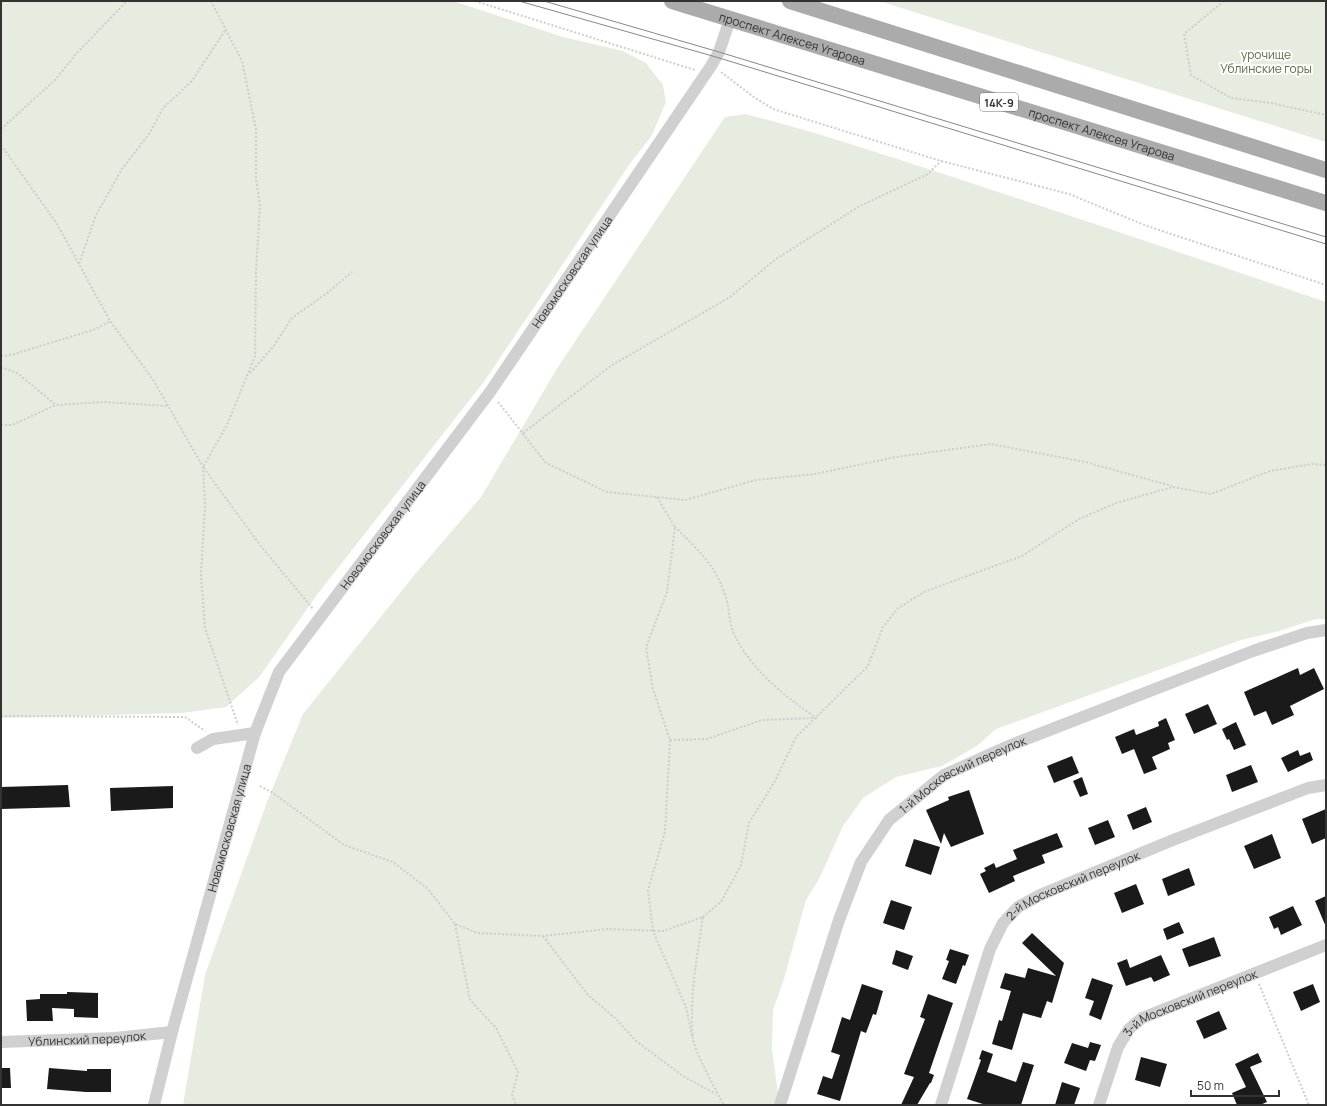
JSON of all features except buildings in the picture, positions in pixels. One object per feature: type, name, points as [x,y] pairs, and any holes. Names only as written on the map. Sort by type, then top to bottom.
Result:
[{"type":"main road","name":"проспект Алексея Угарова","points":[[672,1],[1326,203]]},
{"type":"main road","points":[[790,1],[1326,170]]},
{"type":"street","name":"Новомосковская улица","points":[[154,1105],[172,1032],[255,733],[278,672],[490,392],[709,70],[719,52],[730,19]]},
{"type":"street","name":"1-й Московский переулок","points":[[780,1105],[839,920],[861,862],[889,820],[944,776],[1011,745],[1253,651],[1307,633],[1326,630]]},
{"type":"street","points":[[197,748],[213,739],[255,733]]},
{"type":"street","name":"2-й Московский переулок","points":[[941,1105],[990,949],[1003,923],[1018,907],[1040,895],[1173,840],[1308,788],[1326,785]]},
{"type":"street","name":"3-й Московский переулок","points":[[1099,1105],[1118,1047],[1129,1029],[1142,1018],[1326,945]]},
{"type":"street","name":"Ублинский переулок","points":[[1,1042],[115,1038],[172,1032]]},
{"type":"path","points":[[1,129],[55,80],[76,54],[127,1]]},
{"type":"path","points":[[211,1],[242,61],[256,129],[256,178],[260,206],[256,271],[255,356],[227,425],[203,467],[205,506],[201,574],[205,628],[241,734]]},
{"type":"path","points":[[475,1],[709,70],[737,83],[755,98],[773,109],[941,161],[1069,194],[1147,226],[1326,285]]},
{"type":"path","points":[[1224,1],[1184,34],[1191,75],[1231,98],[1271,103],[1326,115]]},
{"type":"path","points":[[79,264],[96,215],[122,169],[149,134],[163,108],[192,81],[226,30]]},
{"type":"path","points":[[1,145],[57,224],[110,321],[154,381],[203,467],[288,580],[312,608],[321,614]]},
{"type":"path","points":[[523,433],[612,365],[730,297],[776,259],[860,206],[928,174],[941,161]]},
{"type":"path","points":[[248,375],[273,347],[292,318],[326,294],[352,272]]},
{"type":"path","points":[[1,356],[96,329],[110,321]]},
{"type":"path","points":[[1,367],[17,374],[56,405]]},
{"type":"path","points":[[490,392],[546,463],[607,492],[657,498],[685,500],[756,480],[815,474],[896,457],[991,444],[1085,462],[1173,486],[1211,494],[1270,471],[1312,464],[1326,464]]},
{"type":"path","points":[[1,426],[12,425],[56,405],[103,402],[168,406]]},
{"type":"path","points":[[455,924],[478,933],[543,936],[606,929],[663,931],[703,917],[721,902],[741,865],[749,823],[776,781],[796,737],[868,666],[883,627],[898,608],[926,591],[1022,556],[1079,519],[1094,512],[1116,503],[1173,486]]},
{"type":"path","points":[[657,498],[675,527],[710,563],[726,596],[734,635],[754,667],[786,697],[816,718]]},
{"type":"path","points":[[675,527],[667,592],[646,647],[653,690],[670,740],[664,832],[648,890],[653,931],[686,1007],[693,1040],[717,1094],[724,1105]]},
{"type":"path","points":[[1,716],[185,717],[213,739]]},
{"type":"path","points":[[670,740],[707,739],[762,720],[816,718]]},
{"type":"path","points":[[260,786],[273,793],[344,845],[393,862],[428,889],[455,924],[470,1000],[496,1028],[518,1072],[512,1094],[516,1105]]},
{"type":"path","points":[[693,1040],[693,980],[703,917]]},
{"type":"path","points":[[543,936],[588,995],[616,1019],[636,1041],[683,1076],[717,1094]]},
{"type":"path","points":[[1254,973],[1309,1105]]},
{"type":"green space","points":[[1,1],[453,1],[563,37],[623,51],[646,63],[663,85],[666,102],[652,135],[629,165],[486,379],[316,596],[260,676],[226,707],[182,713],[1,718]]},
{"type":"green space","name":"урочище Ублинские горы","points":[[879,1],[1326,1],[1326,142]]},
{"type":"green space","points":[[745,114],[802,129],[887,156],[1060,212],[1326,302],[1326,619],[1316,619],[1279,631],[1241,640],[996,729],[977,746],[942,766],[896,777],[863,798],[843,826],[819,879],[806,900],[783,982],[773,1010],[772,1050],[779,1101],[776,1105],[183,1105],[205,975],[267,802],[303,714],[416,573],[481,497],[558,367],[725,117]]},
{"type":"tram line","points":[[519,1],[716,57],[1326,244]]},
{"type":"tram line","points":[[544,1],[719,52],[1326,237]]}]
